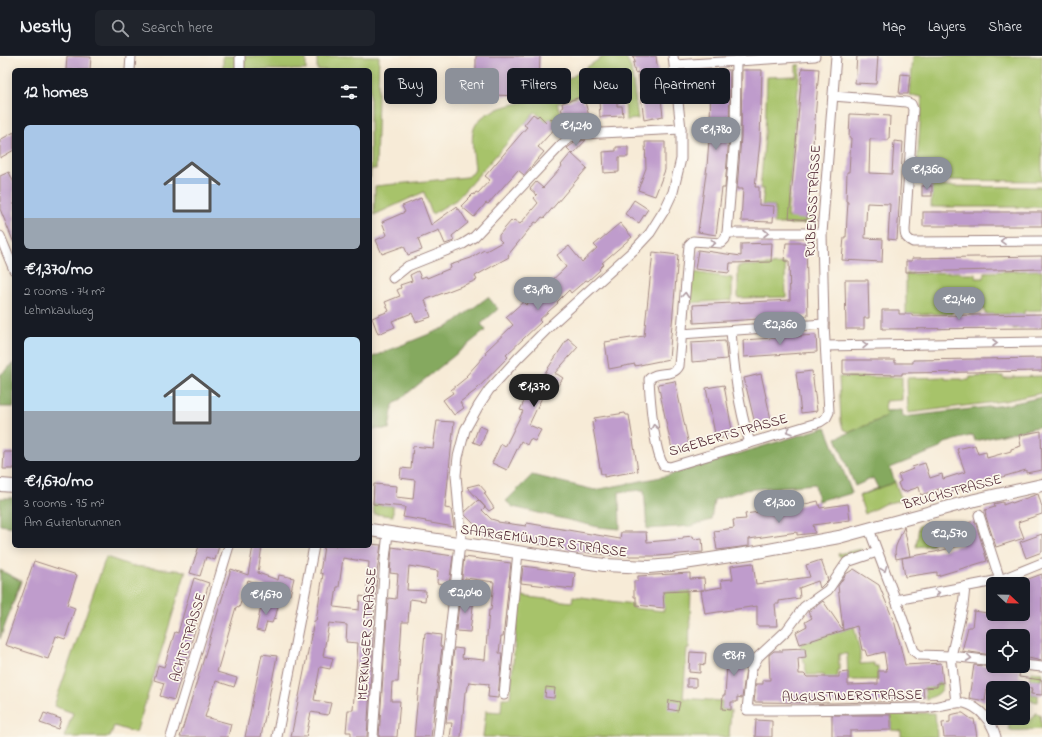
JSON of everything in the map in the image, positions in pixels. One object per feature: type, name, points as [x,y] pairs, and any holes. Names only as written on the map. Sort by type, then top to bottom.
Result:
[{"type":"street","points":[[130,68],[131,56]]},
{"type":"street","points":[[240,56],[240,68]]},
{"type":"street","points":[[438,737],[461,531],[457,502],[456,475],[461,443],[470,418],[490,390],[518,358],[551,325],[636,248],[650,233],[665,209],[673,192],[681,159],[681,129],[674,60],[736,61],[750,58],[815,56]]},
{"type":"street","name":"RUBENSSTRASSE","points":[[826,418],[829,412],[824,324],[822,233],[836,56]]},
{"type":"street","points":[[736,61],[735,137],[727,233],[822,233]]},
{"type":"street","points":[[833,96],[906,102],[911,104],[913,109],[904,230],[905,236],[913,242],[1042,241]]},
{"type":"street","points":[[393,278],[408,266],[463,244],[474,237],[561,144],[571,137],[582,134],[681,129]]},
{"type":"street","name":"SIGEBERTSTRASSE","points":[[727,233],[722,243],[693,241],[690,246],[679,366],[673,373],[655,374],[649,379],[654,430],[660,461],[664,466],[670,467],[820,422],[826,418]]},
{"type":"street","points":[[0,236],[12,265]]},
{"type":"street","points":[[681,334],[824,324]]},
{"type":"street","points":[[731,331],[736,387],[741,414],[750,443]]},
{"type":"street","points":[[826,346],[1042,342]]},
{"type":"street","points":[[0,485],[12,486]]},
{"type":"street","name":"BRUCHSTRASSE","points":[[869,529],[975,500],[1042,485]]},
{"type":"street","points":[[979,515],[999,577]]},
{"type":"street","points":[[869,529],[914,651],[919,655],[951,656],[986,660]]},
{"type":"street","name":"SAARGEMÜNDER STRASSE","points":[[372,530],[604,565],[649,567],[671,565],[797,545],[839,537],[869,529]]},
{"type":"street","name":"MERKINGER STRASSE","points":[[373,737],[388,533]]},
{"type":"street","name":"ACHTSTRASSE","points":[[171,737],[228,548]]},
{"type":"street","points":[[277,737],[314,548]]},
{"type":"street","points":[[504,695],[518,552]]},
{"type":"street","name":"AUGUSTINERSTRASSE","points":[[877,552],[847,562],[828,590],[804,607],[787,630],[758,657],[751,670],[748,710],[926,708],[956,703]]},
{"type":"street","points":[[1007,577],[1042,563]]},
{"type":"street","points":[[896,600],[986,583]]},
{"type":"street","points":[[965,587],[963,606],[951,656],[956,703],[964,703],[978,710],[992,724],[996,737]]},
{"type":"street","points":[[1030,666],[1042,668]]},
{"type":"green space","points":[[223,56],[306,56],[306,68],[223,68]]},
{"type":"green space","points":[[317,56],[379,56],[376,169],[372,169],[372,68],[317,68]]},
{"type":"green space","points":[[604,56],[625,56],[631,68],[586,68]]},
{"type":"green space","points":[[913,56],[1042,56],[1042,181],[916,180],[922,97],[910,95]]},
{"type":"green space","points":[[796,65],[800,65],[787,217],[807,219],[808,209],[812,209],[810,224],[774,224],[775,206],[762,205],[764,189],[760,189],[765,134],[767,77],[796,76]]},
{"type":"green space","points":[[579,72],[579,96],[571,99],[571,77]]},
{"type":"green space","points":[[632,75],[638,119],[626,120],[625,104],[632,104]]},
{"type":"green space","points":[[517,104],[557,104],[566,127],[564,130],[550,118],[546,122],[535,112],[456,200],[432,214],[424,192],[374,215],[375,186],[467,177],[473,173],[475,169],[472,145],[473,132],[477,123],[483,117],[501,108]]},
{"type":"green space","points":[[932,186],[1042,187],[1042,207],[931,207]]},
{"type":"green space","points":[[785,264],[786,297],[738,298],[738,266]]},
{"type":"green space","points":[[1042,270],[1042,310],[1024,311],[1024,328],[1013,329],[1013,314],[985,314],[984,308],[952,309],[952,314],[906,314],[906,274],[960,272],[961,274],[976,274],[976,278],[984,278],[984,272]]},
{"type":"green space","points":[[693,272],[732,278],[732,300],[690,303]]},
{"type":"green space","points":[[488,297],[498,309],[481,324],[486,330],[393,405],[389,429],[372,429],[372,357],[449,326]]},
{"type":"green space","points":[[12,365],[12,407],[0,407],[0,375]]},
{"type":"green space","points":[[1003,376],[1003,378],[1013,378],[1042,376],[1042,393],[1004,401],[908,413],[907,378],[945,377],[945,379],[969,380],[970,377]]},
{"type":"green space","points":[[839,377],[902,377],[902,400],[885,401],[886,417],[850,432],[843,429],[841,422]]},
{"type":"green space","points":[[1042,397],[1042,426],[975,441],[973,435],[945,443],[940,448],[890,468],[895,482],[859,496],[878,488],[873,478],[855,486],[836,438],[886,417],[885,411],[902,410],[903,417],[1005,405]]},
{"type":"green space","points":[[826,427],[852,493],[835,498],[832,497],[818,501],[815,484],[744,490],[714,500],[711,520],[691,526],[647,529],[644,490],[619,492],[620,529],[598,527],[513,507],[506,501],[532,475],[595,490],[666,476]]},
{"type":"green space","points":[[895,482],[902,500],[884,504],[865,514],[859,496]]},
{"type":"green space","points":[[0,498],[12,498],[12,527],[0,525]]},
{"type":"green space","points":[[373,504],[393,506],[393,516],[374,514]]},
{"type":"green space","points":[[928,523],[933,545],[916,547],[919,526]]},
{"type":"green space","points":[[861,549],[862,553],[846,560],[838,555],[838,554]]},
{"type":"green space","points":[[106,557],[132,566],[186,571],[136,733],[114,726],[110,737],[64,737],[73,713],[54,706]]},
{"type":"green space","points":[[0,570],[21,581],[0,639]]},
{"type":"green space","points":[[691,590],[689,649],[687,649],[683,698],[722,701],[722,709],[731,710],[729,737],[483,737],[486,711],[501,712],[502,698],[510,698],[519,596],[572,602],[573,596],[633,604],[633,608],[664,611],[663,592]]},
{"type":"green space","points":[[854,626],[860,652],[860,664],[874,663],[874,666],[878,666],[878,680],[848,680],[847,654],[839,654],[837,681],[824,681],[824,675],[807,675],[800,644]]},
{"type":"green space","points":[[1030,673],[1042,673],[1041,680],[1033,679],[1031,694],[1038,695],[1038,702],[1030,700]]},
{"type":"green space","points":[[937,683],[943,683],[942,690],[935,696],[926,699],[924,684],[930,684],[931,688],[937,687]]},
{"type":"green space","points":[[1036,712],[1037,714],[1040,714],[1042,729],[1014,731],[1009,729],[1009,725],[1030,725],[1030,720]]},
{"type":"green space","points":[[891,713],[935,713],[937,737],[901,737],[901,731],[891,730]]},
{"type":"building","points":[[67,56],[91,57],[90,68],[66,68]]},
{"type":"building","points":[[476,56],[540,56],[540,68],[507,68],[507,96],[499,95],[499,68],[476,68]]},
{"type":"building","points":[[633,56],[656,56],[657,68],[640,68],[640,88],[638,72],[635,73],[633,63],[635,62]]},
{"type":"building","points":[[857,56],[878,56],[876,84],[855,83]]},
{"type":"building","points":[[802,68],[819,69],[807,220],[789,218]]},
{"type":"building","points":[[742,70],[762,70],[760,142],[755,187],[759,187],[759,205],[774,206],[773,222],[741,221],[743,189],[737,189],[741,137]]},
{"type":"building","points":[[901,74],[910,75],[908,94],[899,94]]},
{"type":"building","points":[[579,98],[579,104],[586,104],[589,116],[572,122],[570,116],[565,121],[561,108],[563,108],[562,104],[571,104],[571,100]]},
{"type":"building","points":[[599,104],[617,104],[617,106],[622,106],[623,116],[600,117]]},
{"type":"building","points":[[642,104],[662,104],[663,116],[644,120]]},
{"type":"building","points":[[710,104],[729,104],[729,137],[725,188],[722,188],[716,235],[698,232],[707,166]]},
{"type":"building","points":[[533,114],[537,117],[539,115],[546,122],[550,118],[558,125],[538,147],[544,152],[524,175],[518,170],[488,204],[486,203],[474,217],[461,206],[473,194],[474,195],[476,192],[478,193],[490,180],[485,176],[527,127],[524,125]]},
{"type":"building","points":[[850,114],[890,116],[889,140],[870,139],[869,173],[892,174],[894,141],[903,142],[897,240],[888,239],[890,204],[867,203],[865,238],[883,239],[882,262],[842,260],[844,237],[846,237],[848,202],[846,201],[847,172],[849,172],[851,138],[849,138]]},
{"type":"building","points":[[12,133],[12,151],[0,158],[0,140]]},
{"type":"building","points":[[586,140],[573,154],[567,148],[576,142]]},
{"type":"building","points":[[645,142],[665,142],[665,170],[655,196],[638,190],[646,168]]},
{"type":"building","points":[[616,147],[628,147],[628,157],[619,157],[619,172],[604,173],[603,152],[616,151]]},
{"type":"building","points":[[571,153],[587,168],[544,218],[542,217],[537,223],[535,222],[508,255],[509,257],[475,276],[477,280],[425,300],[431,317],[416,322],[412,313],[392,321],[395,327],[378,334],[372,318],[389,311],[385,302],[400,296],[397,290],[401,288],[400,285],[412,281],[410,275],[418,271],[421,278],[426,276],[427,278],[451,268],[450,265],[471,258],[502,242],[499,239],[499,235],[511,221],[512,222],[514,220],[520,224],[538,203],[534,198],[537,195],[530,189],[536,182],[543,188],[559,170],[562,166],[561,165]]},
{"type":"building","points":[[9,172],[12,179],[12,238],[0,209],[0,176]]},
{"type":"building","points":[[922,186],[932,186],[932,196],[922,196]]},
{"type":"building","points":[[421,198],[431,225],[456,207],[468,223],[452,236],[454,241],[445,244],[439,230],[418,239],[422,250],[408,255],[404,246],[382,254],[376,240],[387,235],[382,222],[405,212],[402,206]]},
{"type":"building","points":[[634,200],[648,209],[639,223],[625,214]]},
{"type":"building","points":[[923,212],[1042,212],[1042,226],[923,226]]},
{"type":"building","points":[[620,223],[632,237],[602,263],[604,264],[599,269],[600,270],[588,281],[586,280],[571,293],[569,290],[557,302],[558,303],[539,320],[541,322],[506,355],[508,357],[475,391],[460,402],[464,408],[454,415],[443,400],[453,393],[451,390],[467,377],[466,376],[486,354],[485,352],[513,325],[506,317],[523,302],[526,305],[566,267],[557,255],[569,246],[582,262],[597,248],[594,245]]},
{"type":"building","points":[[772,243],[771,262],[730,263],[729,273],[695,269],[698,250],[741,256],[741,244]]},
{"type":"building","points":[[786,243],[806,243],[808,316],[694,323],[693,305],[790,300],[789,261],[784,261]]},
{"type":"building","points":[[653,252],[678,255],[669,359],[635,366],[635,364],[609,369],[605,342],[644,336]]},
{"type":"building","points":[[1042,256],[1042,269],[906,272],[906,261],[912,261],[912,258]]},
{"type":"building","points":[[845,280],[868,280],[869,318],[864,318],[864,329],[846,329]]},
{"type":"building","points":[[882,310],[899,310],[899,314],[912,314],[912,316],[1042,314],[1042,328],[882,329]]},
{"type":"building","points":[[816,335],[817,352],[744,357],[743,340]]},
{"type":"building","points":[[568,338],[578,347],[554,374],[557,374],[563,378],[550,397],[544,393],[529,425],[541,430],[535,441],[530,439],[527,445],[521,441],[507,470],[492,463],[501,444],[505,447],[523,411],[520,410],[528,393],[531,394]]},
{"type":"building","points":[[725,341],[727,359],[692,362],[691,343]]},
{"type":"building","points":[[1042,358],[1042,371],[902,373],[902,375],[843,374],[843,360],[895,360],[895,363],[913,363],[913,360]]},
{"type":"building","points":[[812,371],[817,411],[801,413],[796,373]]},
{"type":"building","points":[[761,374],[772,424],[756,428],[744,378]]},
{"type":"building","points":[[675,381],[690,450],[673,454],[658,384]]},
{"type":"building","points":[[724,385],[733,436],[716,439],[706,388]]},
{"type":"building","points":[[625,413],[626,415],[629,415],[638,471],[604,477],[604,474],[601,474],[592,422],[595,421],[594,418]]},
{"type":"building","points":[[437,421],[454,422],[445,508],[451,509],[454,527],[403,517],[405,507],[373,504],[374,484],[397,486],[396,497],[413,499],[415,480],[400,478],[401,468],[411,469],[413,446],[433,448]]},
{"type":"building","points":[[479,426],[487,429],[481,445],[473,442]]},
{"type":"building","points":[[1041,431],[1042,470],[1026,473],[1026,470],[941,495],[939,489],[921,495],[919,487],[904,492],[903,490],[901,491],[898,483],[901,481],[898,475],[913,469],[912,467],[925,463],[930,478],[942,474],[943,479],[965,472],[957,449],[975,445],[978,454],[986,452],[987,458],[1011,451],[1011,449],[1021,446],[1019,435]]},
{"type":"building","points":[[4,452],[12,452],[12,469],[3,469]]},
{"type":"building","points":[[479,484],[486,492],[484,493],[494,508],[489,511],[467,487]]},
{"type":"building","points":[[1038,494],[1042,507],[1042,514],[1018,522],[1024,538],[996,547],[985,510],[995,507],[994,504],[1003,502],[1003,505],[1012,503]]},
{"type":"building","points":[[478,500],[485,507],[482,510],[491,519],[498,522],[526,526],[527,523],[620,539],[621,532],[646,532],[647,542],[683,539],[683,537],[693,536],[694,539],[702,538],[703,552],[658,556],[617,556],[596,554],[485,535],[465,515],[465,512]]},
{"type":"building","points":[[818,501],[820,508],[848,504],[850,520],[813,525],[815,533],[797,535],[797,532],[749,539],[749,546],[717,550],[714,531],[734,528],[733,520],[746,519],[745,514],[793,507]]},
{"type":"building","points":[[975,521],[987,561],[937,576],[937,572],[905,577],[902,558],[962,545],[956,526]]},
{"type":"building","points":[[904,527],[910,556],[896,559],[896,546]]},
{"type":"building","points":[[1042,534],[1042,552],[1026,558],[1020,542]]},
{"type":"building","points":[[372,544],[381,545],[377,572],[367,737],[351,737],[351,732],[346,732],[348,710],[353,710],[358,643],[346,642],[347,625],[329,623],[323,656],[333,658],[330,669],[320,667],[314,700],[331,703],[328,715],[311,712],[306,737],[291,737],[314,621],[316,621],[323,574],[320,573],[324,548],[372,548]],"holes":[[[343,558],[369,562],[366,597],[360,596],[359,610],[334,607],[337,587],[339,587]]]},
{"type":"building","points":[[392,547],[453,556],[449,585],[437,583],[438,571],[409,566],[407,590],[426,591],[425,601],[410,599],[408,622],[402,622],[398,682],[392,682],[391,701],[400,701],[397,737],[379,737],[388,598],[396,599],[398,574],[390,573]]},
{"type":"building","points":[[198,548],[218,548],[215,560],[206,557],[200,576],[190,573]]},
{"type":"building","points":[[253,548],[262,548],[258,573],[278,580],[279,575],[294,578],[290,595],[248,580],[239,608],[236,607],[217,672],[237,678],[234,687],[216,681],[205,717],[231,724],[228,737],[180,737],[231,569],[248,575]]},
{"type":"building","points":[[464,557],[511,563],[503,637],[501,637],[499,653],[502,653],[498,698],[488,697],[489,684],[469,682],[467,692],[465,692],[461,737],[450,737],[452,723],[446,723],[454,648],[463,649],[462,658],[485,660],[489,610],[491,610],[494,582],[465,578],[463,587],[461,587]]},
{"type":"building","points":[[821,560],[828,580],[820,588],[818,581],[799,588],[800,598],[779,601],[779,604],[775,604],[777,626],[757,626],[757,606],[705,614],[701,590],[663,592],[664,608],[636,605],[636,597],[634,597],[634,581],[638,581],[638,576],[690,573],[690,579],[704,578],[705,590],[722,587],[721,580],[733,579],[731,566],[753,563],[756,584],[810,577],[806,565]]},
{"type":"building","points":[[34,561],[77,575],[67,605],[75,608],[65,639],[56,636],[48,659],[5,645]]},
{"type":"building","points":[[523,566],[575,573],[573,589],[521,583]]},
{"type":"building","points":[[854,569],[879,585],[895,624],[905,665],[941,663],[943,683],[937,683],[937,687],[923,688],[924,698],[918,699],[918,701],[833,703],[754,702],[756,684],[763,684],[763,680],[770,680],[769,655],[774,651],[783,651],[783,649],[805,648],[806,657],[798,658],[799,674],[804,674],[807,677],[839,677],[839,673],[848,672],[848,685],[878,684],[878,671],[887,671],[884,652],[867,656],[865,650],[862,650],[857,626],[800,644],[796,632],[807,626],[805,622],[812,618],[808,612],[823,601],[843,630],[838,586],[846,574]]},
{"type":"building","points":[[1042,574],[1042,661],[1030,658],[1030,629],[986,629],[986,654],[962,651],[968,627],[972,627],[974,611],[986,613],[986,621],[1030,621],[1030,578]]},
{"type":"building","points":[[194,578],[209,583],[174,700],[160,696],[164,683],[154,680],[158,665],[164,667],[175,632],[178,633]]},
{"type":"building","points":[[460,596],[474,598],[470,632],[456,631]]},
{"type":"building","points":[[262,602],[278,606],[275,619],[274,618],[272,623],[267,622],[264,632],[256,630]]},
{"type":"building","points":[[425,633],[441,635],[440,646],[442,647],[431,737],[414,737],[421,663]]},
{"type":"building","points":[[690,652],[706,653],[705,665],[700,664],[700,673],[689,672]]},
{"type":"building","points":[[721,653],[748,653],[742,698],[737,697],[737,702],[731,702],[731,710],[722,709],[723,695],[725,695],[727,666],[720,666]]},
{"type":"building","points":[[262,654],[277,656],[261,737],[245,737]]},
{"type":"building","points":[[974,665],[986,666],[986,673],[1020,673],[1019,677],[1042,680],[1042,695],[1031,694],[1032,688],[1030,688],[1030,681],[986,681],[985,701],[969,698]]},
{"type":"building","points":[[687,678],[696,679],[696,687],[687,687]]},
{"type":"building","points":[[546,687],[555,688],[554,698],[545,697]]},
{"type":"building","points":[[669,700],[680,702],[678,711],[668,709]]},
{"type":"building","points":[[44,713],[61,719],[58,729],[40,723]]},
{"type":"building","points":[[963,713],[971,719],[974,719],[977,737],[944,737],[942,723],[950,722],[950,715]]},
{"type":"building","points":[[832,715],[891,715],[891,730],[850,731],[850,737],[832,737]]},
{"type":"building","points":[[756,720],[772,721],[772,737],[755,737]]}]
